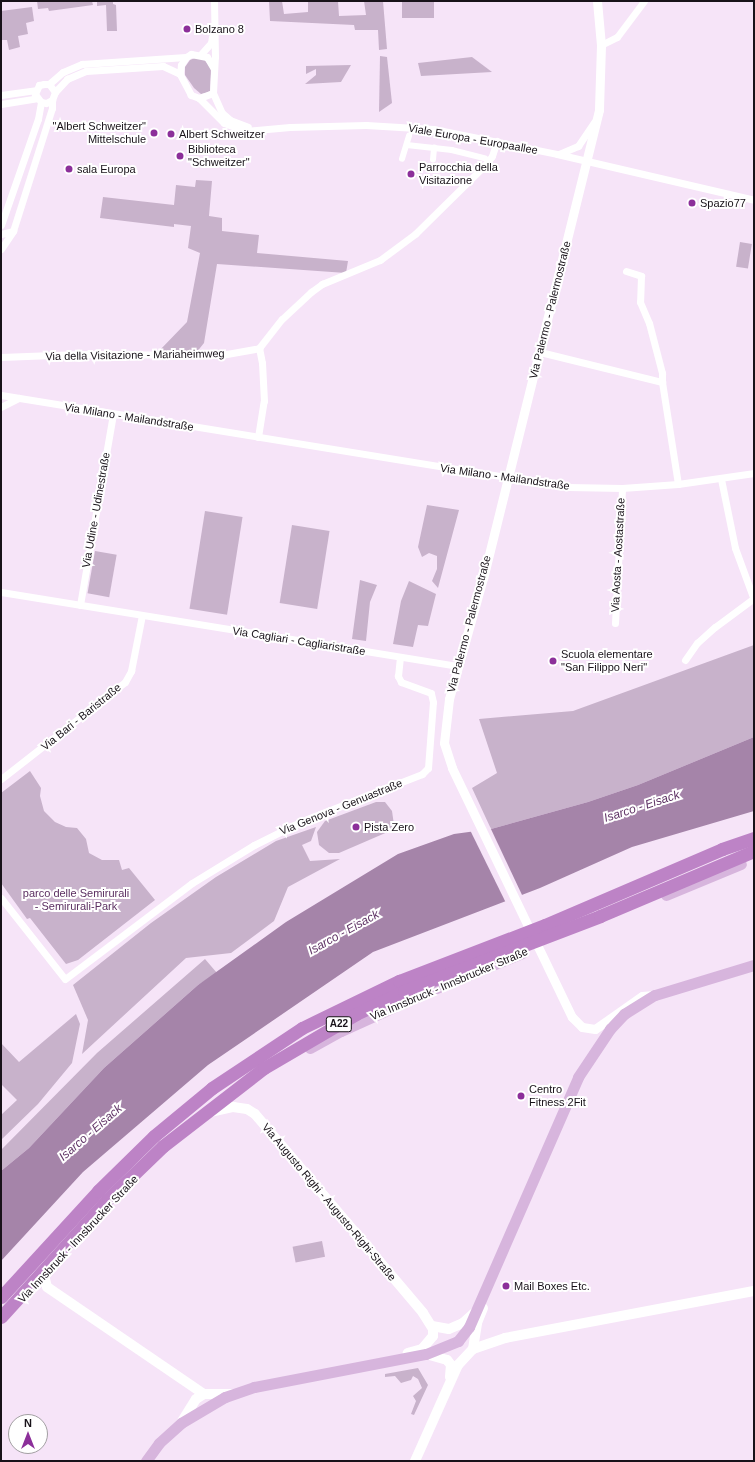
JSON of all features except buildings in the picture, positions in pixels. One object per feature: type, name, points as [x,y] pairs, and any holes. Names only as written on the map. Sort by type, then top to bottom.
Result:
[{"type":"highway","name":"A22","points":[[1,1297],[98,1191],[154,1136],[212,1088],[302,1028],[399,980],[545,925],[722,850],[754,838]]},
{"type":"highway","name":"A22","points":[[1,1317],[108,1199],[158,1151],[221,1099],[264,1068],[349,1018],[404,991],[600,916],[754,851]]},
{"type":"main road","name":"Via Innsbruck - Innsbrucker Straße","points":[[1,1323],[122,1189],[162,1151],[211,1112],[274,1069],[341,1031],[466,975],[754,858]]},
{"type":"main road","points":[[466,975],[486,953],[578,917],[609,908],[630,909]]},
{"type":"main road","points":[[146,1461],[159,1443],[181,1423],[204,1408],[236,1394],[279,1382],[426,1354],[458,1340],[466,1332],[585,1065],[610,1029],[624,1014],[655,995],[754,965]]},
{"type":"main road","name":"Via Augusto Righi - Augusto-Righi-Straße","points":[[211,1112],[233,1107],[247,1109],[320,1189],[432,1326]]},
{"type":"main road","points":[[44,1275],[47,1287],[204,1394]]},
{"type":"main road","points":[[415,1461],[458,1365],[473,1349],[493,1341],[754,1291]]},
{"type":"main road","points":[[473,1349],[477,1323],[485,1303],[483,1293]]},
{"type":"main road","points":[[384,1362],[390,1357],[422,1349],[433,1336],[432,1326],[449,1329],[463,1323],[474,1314]]},
{"type":"main road","points":[[476,1332],[485,1340],[493,1341]]},
{"type":"main road","points":[[426,1354],[443,1357],[451,1365],[449,1384]]},
{"type":"main road","points":[[181,1423],[196,1399],[204,1394],[236,1394]]},
{"type":"street","points":[[1,249],[14,228],[52,108],[52,100],[55,92],[67,79],[86,72],[163,66],[180,74],[191,95],[199,98],[213,92],[214,1]]},
{"type":"street","name":"Via Palermo - Palermostraße","points":[[597,1],[601,45],[601,96],[598,117],[540,352],[506,478],[483,578],[457,666],[444,725],[444,743],[447,756],[459,782],[531,935],[572,1017],[582,1027],[588,1029],[602,1026],[642,996],[655,995]]},
{"type":"street","points":[[601,45],[617,37],[644,1]]},
{"type":"street","points":[[1,225],[38,119],[39,100],[36,90],[39,85],[49,84],[62,72],[82,64],[186,57],[201,54],[211,43],[213,30]]},
{"type":"street","points":[[201,54],[213,66]]},
{"type":"street","points":[[180,74],[186,57]]},
{"type":"street","points":[[49,84],[55,92]]},
{"type":"street","points":[[1,95],[36,90]]},
{"type":"street","name":"Viale Europa - Europaallee","points":[[213,92],[222,113],[230,120],[242,126],[262,129]]},
{"type":"street","name":"Viale Europa - Europaallee","points":[[199,98],[214,115],[232,128],[246,131],[262,129],[387,125],[433,129],[557,154],[754,200]]},
{"type":"street","points":[[1,104],[52,100]]},
{"type":"street","name":"Via Palermo - Palermostraße","points":[[557,154],[578,146],[598,117]]},
{"type":"street","name":"Viale Europa - Europaallee","points":[[402,159],[409,136]]},
{"type":"street","points":[[258,437],[264,402],[262,363],[259,348],[282,319],[311,292],[322,284],[380,260],[415,234],[485,166],[492,156],[497,141]]},
{"type":"street","name":"Viale Europa - Europaallee","points":[[407,145],[434,148],[485,158]]},
{"type":"street","name":"Viale Europa - Europaallee","points":[[433,160],[434,148]]},
{"type":"street","points":[[5,214],[10,224],[14,228]]},
{"type":"street","points":[[1,234],[14,228]]},
{"type":"street","points":[[626,271],[641,276],[640,302],[649,323],[662,373],[662,382],[678,484]]},
{"type":"street","name":"Via della Visitazione - Mariaheimweg","points":[[1,357],[79,354],[221,355],[259,348]]},
{"type":"street","points":[[540,352],[662,382]]},
{"type":"street","name":"Via Milano - Mailandstraße","points":[[1,395],[506,478],[568,486],[622,488],[678,484],[721,479],[754,473]]},
{"type":"street","points":[[1,407],[19,398]]},
{"type":"street","name":"Via Udine - Udinestraße","points":[[80,605],[113,414]]},
{"type":"street","points":[[685,660],[697,643],[715,627],[754,599],[735,548],[721,479]]},
{"type":"street","name":"Via Aosta - Aostastraße","points":[[615,623],[622,488]]},
{"type":"street","name":"Via Cagliari - Cagliaristraße","points":[[1,592],[457,666]]},
{"type":"street","name":"Via Bari - Baristraße","points":[[1,779],[125,682],[131,671],[142,615]]},
{"type":"street","name":"Via Genova - Genuastraße","points":[[1,898],[65,979],[192,883],[254,845],[302,821],[422,774],[428,768],[433,702],[431,693],[401,682],[398,676],[400,657]]},
{"type":"green space","points":[[37,1],[92,1],[93,5],[49,11],[48,8],[38,9]]},
{"type":"green space","points":[[97,1],[113,1],[113,4],[116,5],[117,31],[107,31],[106,5],[97,6]]},
{"type":"green space","points":[[269,1],[282,1],[284,14],[308,12],[308,1],[338,1],[339,16],[366,15],[364,1],[383,1],[387,49],[379,50],[378,30],[355,30],[354,25],[270,21]]},
{"type":"green space","points":[[402,1],[434,1],[434,18],[402,18]]},
{"type":"green space","points":[[32,7],[34,21],[26,23],[28,34],[18,36],[20,47],[9,50],[7,40],[2,40],[1,11]]},
{"type":"green space","points":[[380,56],[387,57],[392,103],[379,112]]},
{"type":"green space","points":[[472,57],[492,72],[421,76],[418,63]]},
{"type":"green space","points":[[195,58],[203,58],[211,68],[210,91],[206,93],[201,94],[194,88],[185,75],[185,67],[190,60]]},
{"type":"green space","points":[[351,65],[341,82],[305,84],[316,75],[316,69],[306,74],[306,66]]},
{"type":"green space","points":[[196,180],[212,181],[209,216],[222,218],[222,231],[259,235],[257,253],[348,261],[346,273],[217,264],[204,343],[196,353],[158,352],[187,322],[200,253],[188,248],[191,226],[174,224],[174,227],[100,218],[103,197],[174,205],[176,185],[195,187]]},
{"type":"green space","points":[[740,242],[752,244],[748,269],[736,267]]},
{"type":"green space","points":[[427,505],[459,510],[438,588],[432,581],[437,569],[437,556],[429,553],[422,557],[418,547]]},
{"type":"green space","points":[[205,511],[243,517],[227,615],[190,609]]},
{"type":"green space","points":[[292,525],[330,531],[317,609],[280,603]]},
{"type":"green space","points":[[95,551],[117,555],[109,597],[88,593]]},
{"type":"green space","points":[[360,580],[377,585],[370,602],[366,641],[352,639]]},
{"type":"green space","points":[[409,581],[436,594],[428,626],[418,625],[413,647],[393,644],[401,601]]},
{"type":"green space","points":[[754,645],[754,737],[638,785],[588,802],[491,829],[472,788],[497,773],[479,719],[573,711]]},
{"type":"green space","name":"parco delle Semirurali - Semirurali-Park","points":[[30,771],[41,788],[40,796],[44,811],[55,822],[66,827],[77,828],[86,839],[89,853],[102,860],[119,860],[122,870],[129,868],[155,900],[78,960],[66,964],[30,918],[27,919],[1,883],[1,793]]},
{"type":"green space","name":"Pista Zero","points":[[376,802],[385,802],[392,811],[394,825],[390,831],[339,853],[329,853],[319,845],[317,832],[325,821]]},
{"type":"green space","points":[[316,827],[311,841],[302,845],[310,861],[340,859],[288,887],[274,921],[231,953],[186,958],[82,1054],[88,1020],[73,985],[151,923],[216,877],[276,841]]},
{"type":"green space","points":[[205,959],[217,973],[198,985],[104,1068],[29,1148],[1,1171],[1,1150],[97,1053]]},
{"type":"green space","points":[[76,1014],[80,1024],[72,1063],[38,1104],[1,1140],[1,1115],[17,1100],[1,1084],[1,1043],[19,1062]]},
{"type":"green space","points":[[322,1241],[325,1257],[296,1262],[293,1247]]},
{"type":"green space","points":[[418,1368],[428,1385],[414,1415],[411,1414],[416,1401],[413,1396],[422,1388],[418,1379],[413,1376],[411,1380],[401,1383],[395,1376],[385,1377],[385,1374]]},
{"type":"water","name":"Isarco - Eisack","points":[[754,737],[754,811],[632,847],[540,888],[373,952],[208,1065],[83,1172],[1,1261],[1,1171],[29,1148],[104,1068],[198,985],[286,922],[398,854],[454,834],[491,829],[588,802],[638,785]]},
{"type":"pier","points":[[490,827],[523,897],[506,903],[470,830]]},
{"type":"place","name":"Bolzano 8","points":[[187,29]]},
{"type":"place","name":"\"Albert Schweitzer\" Mittelschule","points":[[154,133]]},
{"type":"place","name":"Albert Schweitzer","points":[[171,134]]},
{"type":"place","name":"Biblioteca \"Schweitzer\"","points":[[180,156]]},
{"type":"place","name":"sala Europa","points":[[69,169]]},
{"type":"place","name":"Parrocchia della Visitazione","points":[[411,174]]},
{"type":"place","name":"Spazio77","points":[[692,203]]},
{"type":"place","name":"Scuola elementare \"San Filippo Neri\"","points":[[553,661]]},
{"type":"place","name":"Pista Zero","points":[[356,827]]},
{"type":"place","name":"Centro Fitness 2Fit","points":[[521,1096]]},
{"type":"place","name":"Mail Boxes Etc.","points":[[506,1286]]}]
